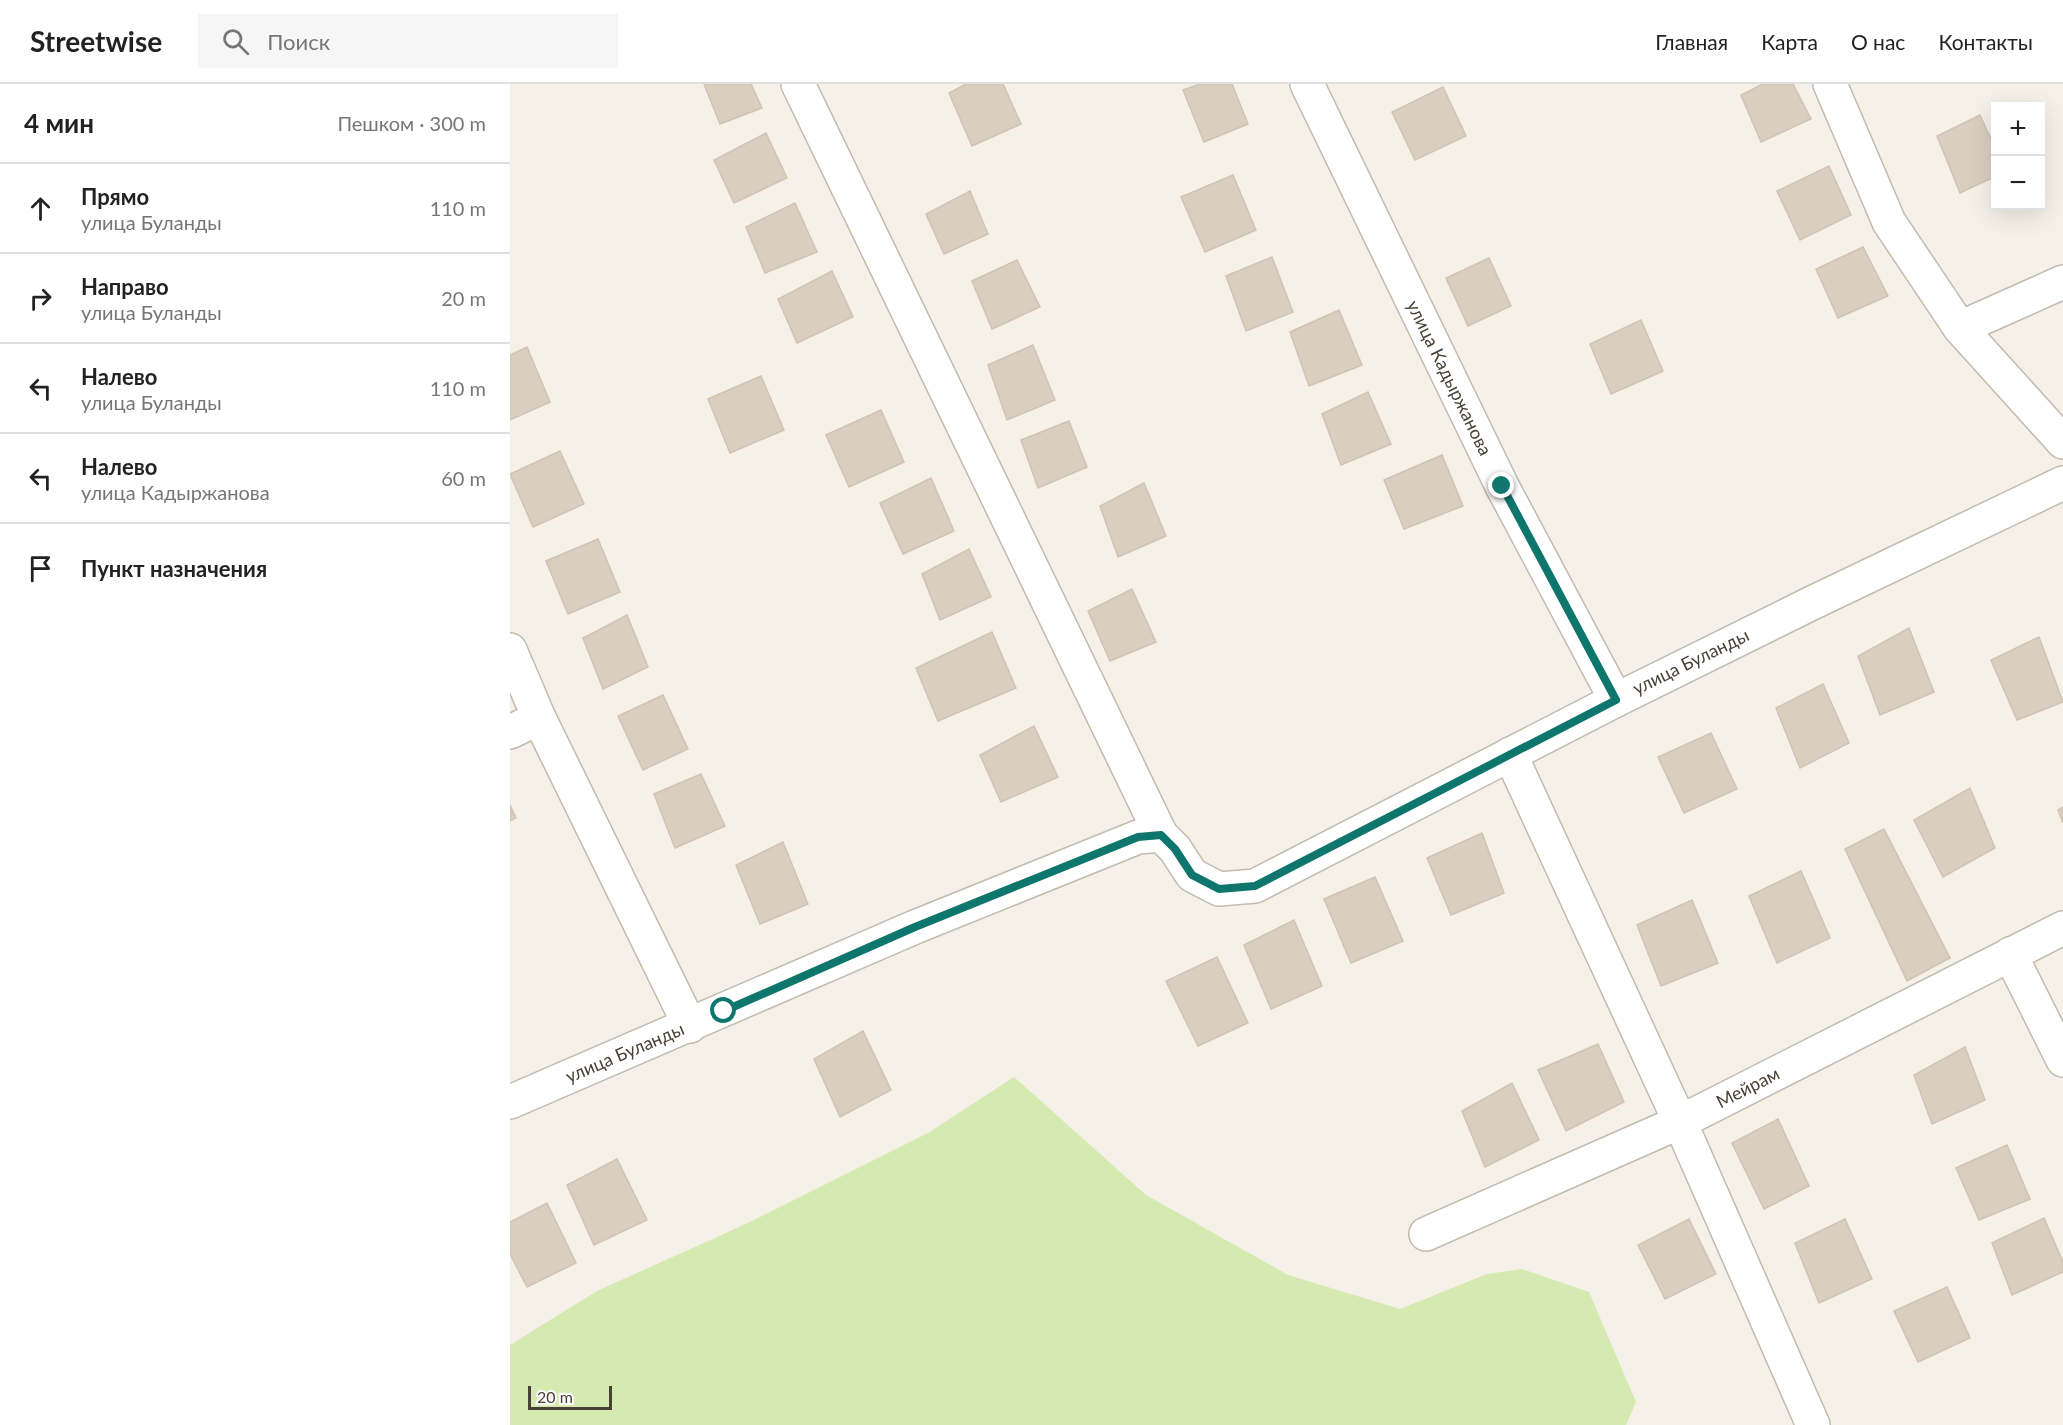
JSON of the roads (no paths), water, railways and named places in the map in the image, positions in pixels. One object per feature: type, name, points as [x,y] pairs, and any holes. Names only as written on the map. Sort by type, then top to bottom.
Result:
[{"type":"street","points":[[798,84],[1161,835]]},
{"type":"street","name":"улица Кадыржанова","points":[[1307,84],[1502,486],[1616,700]]},
{"type":"street","points":[[1830,84],[1889,222],[1960,328],[2063,442]]},
{"type":"street","points":[[1960,328],[2063,282]]},
{"type":"street","name":"улица Буланды","points":[[510,1102],[915,927],[1138,837],[1161,835],[1175,849],[1192,875],[1219,889],[1255,886],[1616,700],[2063,483]]},
{"type":"street","points":[[510,650],[524,725],[690,1026]]},
{"type":"street","points":[[1510,754],[1680,1122],[1813,1425]]},
{"type":"street","name":"Мейрам","points":[[1426,1234],[1680,1122],[2063,928]]},
{"type":"street","points":[[2010,954],[2063,1060]]}]
